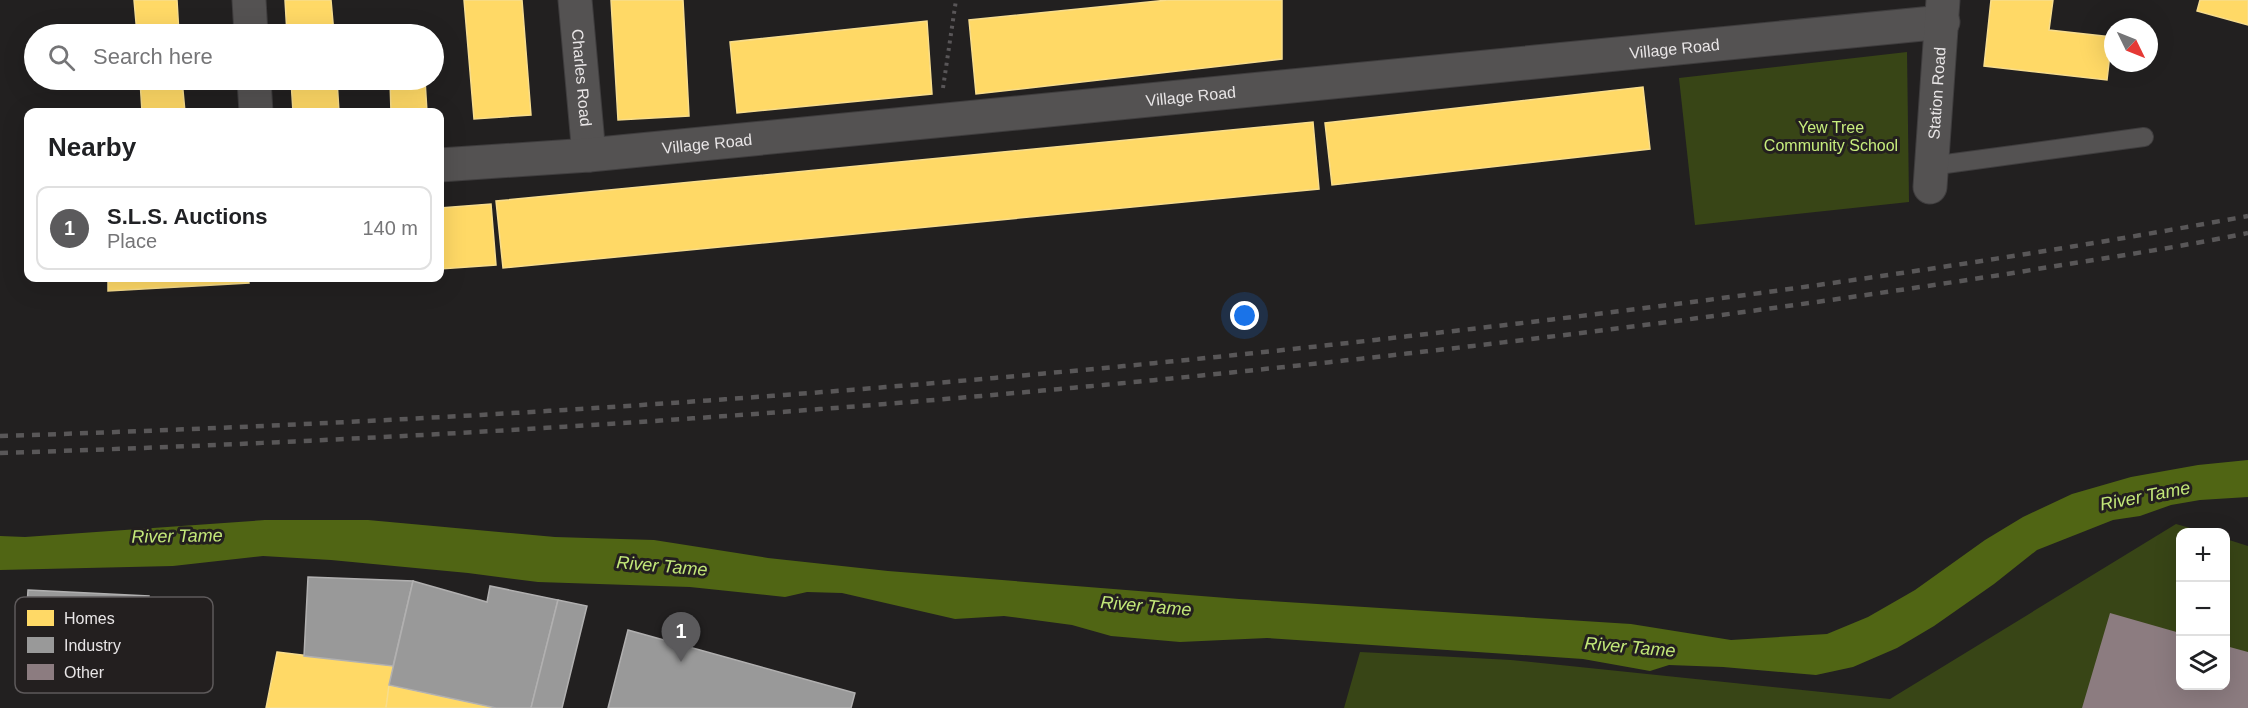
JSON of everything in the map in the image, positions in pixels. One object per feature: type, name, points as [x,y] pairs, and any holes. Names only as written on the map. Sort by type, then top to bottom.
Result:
[{"type":"street","points":[[249,0],[250,24]]},
{"type":"street","name":"Charles Road","points":[[575,0],[589,155]]},
{"type":"street","name":"Village Road","points":[[444,165],[589,155],[941,120],[1943,11]]},
{"type":"street","name":"Station Road","points":[[1930,176],[1943,11]]},
{"type":"street","points":[[255,90],[256,108]]},
{"type":"lane","points":[[1930,176],[2144,137]]},
{"type":"path","points":[[941,120],[940,103],[956,0]]},
{"type":"green space","name":"Yew Tree Community School","points":[[1907,52],[1909,202],[1695,225],[1679,78]]},
{"type":"green space","points":[[2176,524],[2190,528],[2176,528],[2176,690],[2230,690],[2230,540],[2248,546],[2248,708],[1344,708],[1360,652],[1511,660],[1890,699]]},
{"type":"water","name":"River Tame","points":[[2248,460],[2248,497],[2200,500],[2171,505],[2140,516],[2113,520],[2037,550],[1994,584],[1934,626],[1897,648],[1853,667],[1816,675],[1669,665],[1650,671],[1583,659],[1267,638],[1180,642],[1111,636],[1072,625],[1004,616],[955,619],[842,593],[807,592],[785,597],[690,587],[538,582],[331,560],[263,556],[173,566],[0,570],[0,536],[25,537],[265,520],[368,520],[555,537],[654,540],[768,558],[888,571],[1239,599],[1631,624],[1731,640],[1827,634],[1868,617],[1915,590],[1985,540],[2023,517],[2072,494],[2131,477],[2198,465]]},
{"type":"building: Homes","points":[[134,0],[177,0],[178,24],[136,24]]},
{"type":"building: Homes","points":[[285,0],[331,0],[333,24],[286,24]]},
{"type":"building: Homes","points":[[464,0],[522,0],[531,115],[474,119]]},
{"type":"building: Homes","points":[[611,0],[683,0],[689,116],[618,120]]},
{"type":"building: Homes","points":[[1168,0],[1282,0],[1282,59],[976,94],[969,20]]},
{"type":"building: Homes","points":[[1991,0],[2053,0],[2049,30],[2104,36],[2104,72],[2108,72],[2107,80],[1984,66]]},
{"type":"building: Homes","points":[[2200,0],[2248,0],[2248,25],[2197,11]]},
{"type":"building: Homes","points":[[927,21],[932,94],[737,113],[730,42]]},
{"type":"building: Homes","points":[[1643,87],[1650,149],[1332,185],[1325,123]]},
{"type":"building: Homes","points":[[141,90],[183,90],[185,108],[142,108]]},
{"type":"building: Homes","points":[[292,90],[338,90],[339,108],[293,108]]},
{"type":"building: Homes","points":[[390,90],[426,90],[427,108],[391,108]]},
{"type":"building: Homes","points":[[1313,122],[1319,189],[503,268],[496,201]]},
{"type":"building: Homes","points":[[491,204],[496,265],[444,269],[444,208]]},
{"type":"building: Homes","points":[[108,282],[249,283],[108,291]]},
{"type":"building: Homes","points":[[277,652],[393,666],[386,708],[266,708]]},
{"type":"building: Homes","points":[[389,685],[496,708],[386,708]]},
{"type":"building: Industry","points":[[308,577],[413,581],[393,666],[304,656]]},
{"type":"building: Industry","points":[[413,581],[487,602],[490,586],[558,600],[531,708],[496,708],[389,685]]},
{"type":"building: Industry","points":[[28,590],[149,596],[149,597],[28,597]]},
{"type":"building: Industry","points":[[558,600],[587,606],[562,708],[531,708]]},
{"type":"building: Industry","points":[[628,630],[855,693],[851,708],[608,708]]},
{"type":"building: Other","points":[[2110,613],[2176,632],[2176,690],[2230,690],[2230,647],[2248,652],[2248,708],[2082,708]]},
{"type":"railway","points":[[0,436],[179,430],[536,412],[893,386],[1249,354],[1633,310],[1839,282],[2044,251],[2248,216]]},
{"type":"railway","points":[[0,453],[566,427],[754,414],[1130,382],[1506,342],[1697,318],[2013,273],[2248,233]]},
{"type":"place","name":"S.L.S. Auctions","points":[[681,662]]}]
